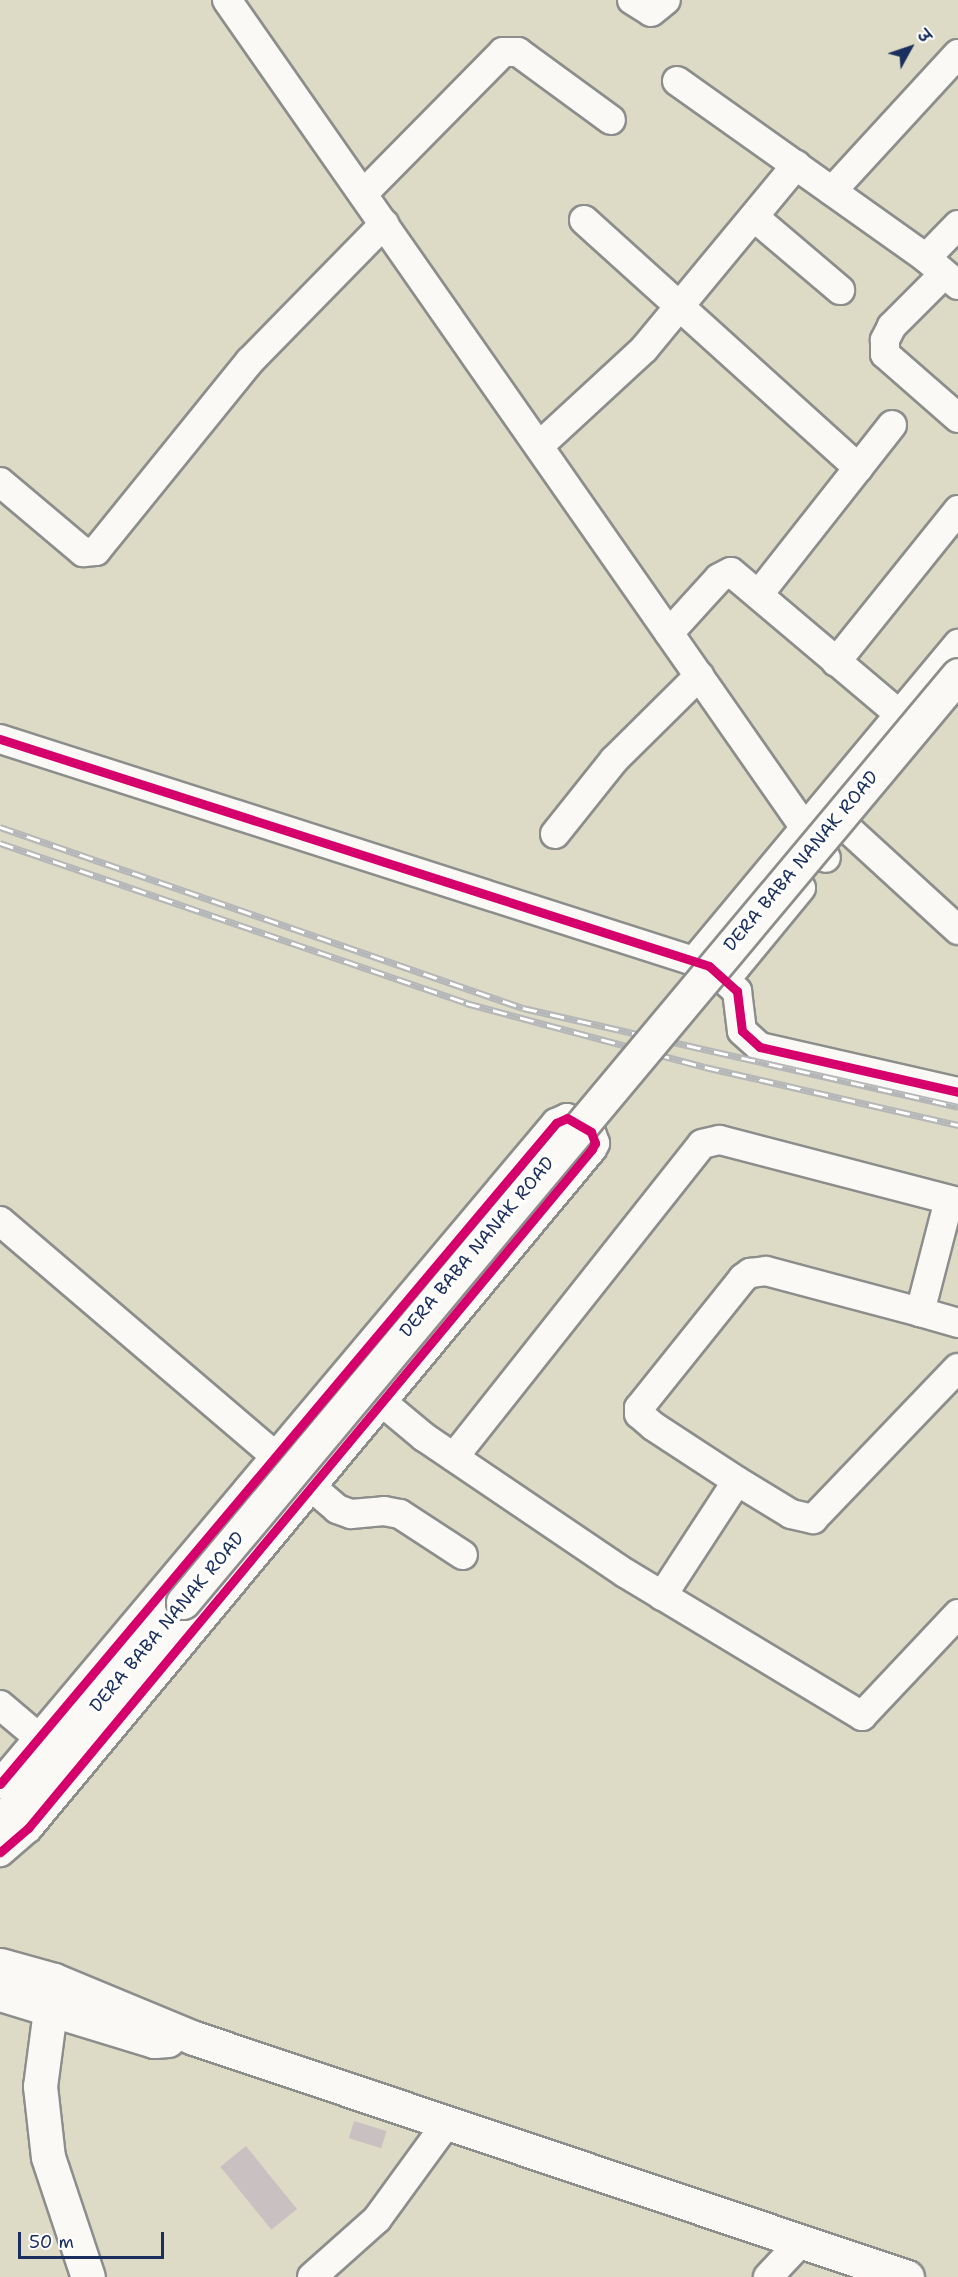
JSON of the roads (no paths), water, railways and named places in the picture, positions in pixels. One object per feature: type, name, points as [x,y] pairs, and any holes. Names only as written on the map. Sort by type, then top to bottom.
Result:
[{"type":"main road","name":"DERA BABA NANAK ROAD","points":[[0,1824],[520,1195],[958,675]]},
{"type":"main road","points":[[0,1965],[52,1994],[154,2041],[194,2038],[907,2277]]},
{"type":"main road","points":[[0,1994],[52,1994]]},
{"type":"main road","points":[[52,1994],[40,2086],[48,2157],[88,2277]]},
{"type":"street","points":[[227,0],[826,858]]},
{"type":"street","points":[[632,0],[651,12],[666,0]]},
{"type":"street","points":[[363,194],[503,52],[518,52],[611,120]]},
{"type":"street","points":[[832,191],[958,54]]},
{"type":"street","points":[[676,81],[796,165],[943,273]]},
{"type":"street","points":[[539,446],[622,373],[682,306],[796,165]]},
{"type":"street","points":[[754,217],[840,290]]},
{"type":"street","points":[[584,220],[682,306],[858,468]]},
{"type":"street","points":[[0,482],[83,552],[96,552],[250,361],[384,224]]},
{"type":"street","points":[[958,225],[943,273],[892,326],[885,340],[885,354],[958,418]]},
{"type":"street","points":[[759,594],[892,425]]},
{"type":"street","points":[[836,662],[958,510]]},
{"type":"street","points":[[669,633],[725,574],[737,575],[900,715]]},
{"type":"street","points":[[694,961],[958,644]]},
{"type":"street","points":[[555,834],[614,760],[699,676]]},
{"type":"street","points":[[726,979],[958,700]]},
{"type":"street","points":[[0,739],[694,961],[726,979],[741,1002],[742,1032],[760,1047],[958,1092]]},
{"type":"street","points":[[849,830],[958,930]]},
{"type":"street","points":[[0,1784],[556,1124],[567,1118],[591,1132],[595,1143],[592,1149],[28,1828],[0,1852]]},
{"type":"street","points":[[454,1457],[702,1144],[720,1140],[954,1201],[920,1312]]},
{"type":"street","points":[[0,1221],[337,1509],[351,1514],[384,1511],[400,1514],[463,1555]]},
{"type":"street","points":[[958,1323],[766,1271],[750,1273],[743,1278],[639,1407],[639,1414],[653,1426],[791,1514],[813,1519],[958,1368]]},
{"type":"street","points":[[382,1402],[454,1457],[662,1596],[862,1716],[958,1614]]},
{"type":"street","points":[[662,1596],[737,1481]]},
{"type":"street","points":[[0,1706],[39,1738]]},
{"type":"street","points":[[312,2277],[377,2219],[442,2130]]},
{"type":"street","points":[[768,2277],[800,2243]]},
{"type":"railway","points":[[0,827],[523,1008],[958,1107]]},
{"type":"railway","points":[[0,843],[466,1003],[705,1067],[958,1125]]}]
